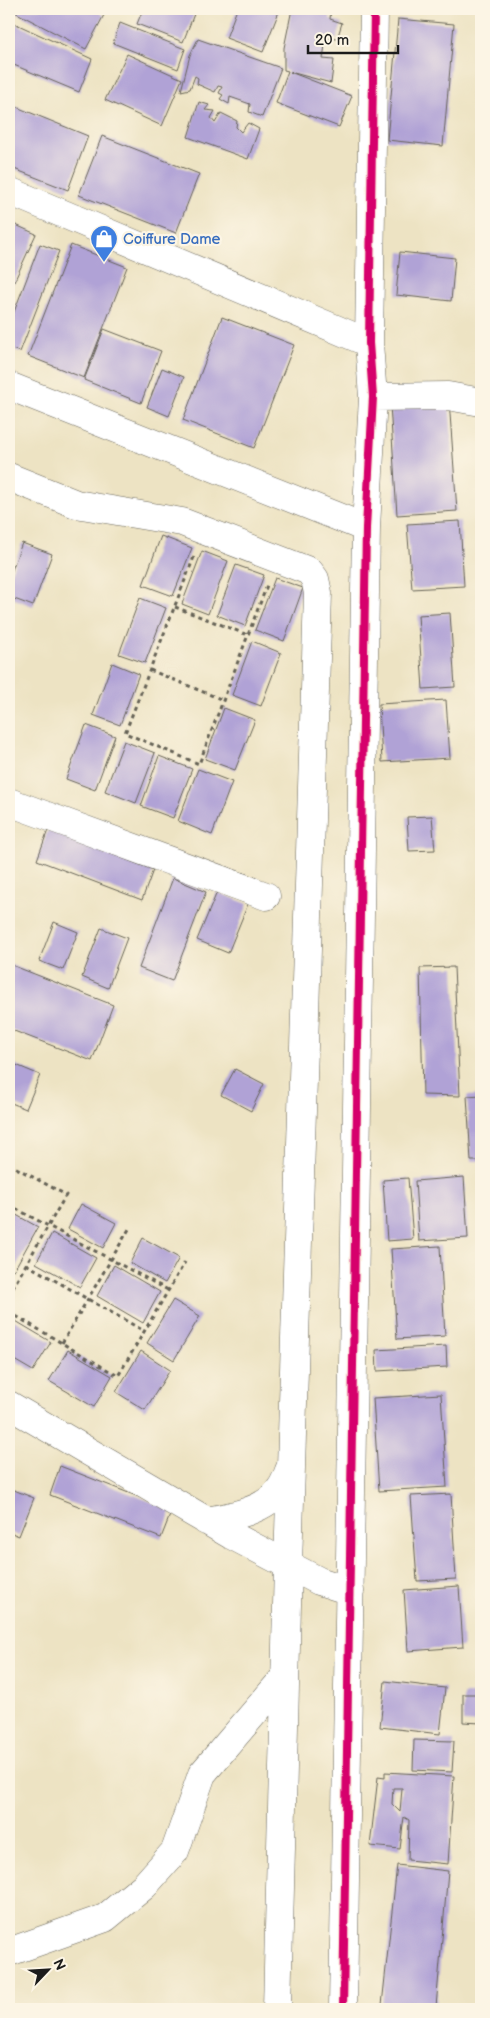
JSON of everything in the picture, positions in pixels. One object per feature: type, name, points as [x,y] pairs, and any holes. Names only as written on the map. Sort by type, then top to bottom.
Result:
[{"type":"street","points":[[343,2009],[366,528],[373,397],[369,343],[374,9]]},
{"type":"street","points":[[9,192],[369,343]]},
{"type":"street","points":[[9,386],[366,528]]},
{"type":"street","points":[[373,397],[448,396],[481,402]]},
{"type":"street","points":[[9,477],[76,504],[182,522],[309,571],[315,579],[318,593],[284,1678],[277,2009]]},
{"type":"street","points":[[9,802],[266,896]]},
{"type":"street","points":[[9,1405],[206,1521],[319,1581],[350,1591]]},
{"type":"street","points":[[206,1521],[234,1516],[262,1505],[280,1491],[291,1467]]},
{"type":"street","points":[[9,1952],[105,1918],[144,1886],[175,1851],[202,1774],[284,1678]]},
{"type":"path","points":[[204,531],[125,733],[199,764],[277,559]]},
{"type":"path","points":[[175,607],[248,634]]},
{"type":"path","points":[[150,670],[223,700]]},
{"type":"path","points":[[9,1164],[66,1194],[9,1294]]},
{"type":"path","points":[[9,1205],[168,1290]]},
{"type":"path","points":[[62,1343],[129,1229]]},
{"type":"path","points":[[9,1312],[118,1376],[185,1262]]},
{"type":"path","points":[[26,1264],[144,1331]]},
{"type":"building","points":[[9,9],[92,9],[104,15],[86,49]]},
{"type":"building","points":[[143,9],[196,9],[183,42],[137,24]]},
{"type":"building","points":[[237,9],[280,9],[263,52],[226,38]]},
{"type":"building","points":[[292,9],[331,9],[330,19],[342,23],[337,39],[326,38],[323,59],[334,60],[331,83],[290,72],[352,96],[339,127],[276,103],[288,71],[284,70],[284,48]]},
{"type":"building","points":[[398,19],[454,24],[443,146],[387,140]]},
{"type":"building","points":[[481,19],[481,49],[477,48]]},
{"type":"building","points":[[14,23],[92,59],[79,92],[9,63],[9,35]]},
{"type":"building","points":[[120,23],[185,49],[178,69],[113,43]]},
{"type":"building","points":[[198,39],[281,68],[262,117],[249,112],[250,104],[230,97],[229,104],[220,99],[223,95],[219,93],[222,87],[218,86],[215,92],[197,84],[198,78],[195,76],[190,89],[181,91],[190,55]]},
{"type":"building","points":[[127,54],[182,79],[162,126],[105,100]]},
{"type":"building","points":[[199,102],[209,105],[205,110],[215,111],[211,118],[215,123],[221,113],[237,121],[236,127],[241,132],[248,123],[259,129],[248,159],[188,137]]},
{"type":"building","points":[[9,104],[88,136],[68,190],[9,167]]},
{"type":"building","points":[[102,136],[199,174],[176,233],[79,195]]},
{"type":"building","points":[[9,222],[36,234],[9,293]]},
{"type":"building","points":[[40,244],[59,251],[20,352],[9,348],[9,325]]},
{"type":"building","points":[[71,245],[127,267],[84,378],[28,356]]},
{"type":"building","points":[[400,252],[455,258],[451,301],[396,295]]},
{"type":"building","points":[[222,317],[294,345],[254,448],[183,420]]},
{"type":"building","points":[[104,329],[161,351],[141,403],[84,380]]},
{"type":"building","points":[[162,368],[184,377],[169,416],[147,407]]},
{"type":"building","points":[[449,400],[457,511],[397,515],[390,404]]},
{"type":"building","points":[[460,521],[464,586],[412,589],[407,524]]},
{"type":"building","points":[[161,536],[192,548],[173,596],[143,585]]},
{"type":"building","points":[[22,543],[52,554],[33,606],[9,597],[9,578]]},
{"type":"building","points":[[202,551],[228,561],[208,614],[182,604]]},
{"type":"building","points":[[236,565],[264,575],[245,626],[217,615]]},
{"type":"building","points":[[275,578],[303,588],[284,641],[255,630]]},
{"type":"building","points":[[140,598],[166,608],[145,663],[119,654]]},
{"type":"building","points":[[450,613],[455,687],[423,689],[418,615]]},
{"type":"building","points":[[252,641],[281,653],[261,706],[232,695]]},
{"type":"building","points":[[112,663],[139,674],[120,725],[93,715]]},
{"type":"building","points":[[446,700],[450,758],[382,762],[379,704]]},
{"type":"building","points":[[224,708],[255,720],[235,770],[205,759]]},
{"type":"building","points":[[86,725],[115,736],[95,790],[66,779]]},
{"type":"building","points":[[124,741],[155,753],[136,803],[105,791]]},
{"type":"building","points":[[159,756],[192,769],[173,818],[141,806]]},
{"type":"building","points":[[198,769],[232,782],[212,835],[178,821]]},
{"type":"building","points":[[432,816],[435,850],[409,851],[407,817]]},
{"type":"building","points":[[48,830],[153,870],[142,900],[37,860]]},
{"type":"building","points":[[173,878],[206,892],[172,981],[139,968]]},
{"type":"building","points":[[217,892],[248,904],[228,953],[197,940]]},
{"type":"building","points":[[54,922],[78,932],[63,970],[39,961]]},
{"type":"building","points":[[101,928],[127,938],[108,988],[82,977]]},
{"type":"building","points":[[9,964],[113,1005],[92,1061],[9,1029]]},
{"type":"building","points":[[454,967],[460,1096],[423,1095],[420,968]]},
{"type":"building","points":[[9,1062],[40,1075],[26,1109],[9,1102]]},
{"type":"building","points":[[235,1069],[264,1084],[251,1111],[221,1095]]},
{"type":"building","points":[[481,1095],[481,1161],[471,1161],[467,1096]]},
{"type":"building","points":[[464,1177],[468,1238],[419,1241],[415,1181]]},
{"type":"building","points":[[408,1178],[413,1239],[387,1241],[383,1180]]},
{"type":"building","points":[[81,1204],[116,1223],[103,1248],[68,1229]]},
{"type":"building","points":[[9,1211],[38,1227],[14,1270],[9,1267]]},
{"type":"building","points":[[52,1233],[96,1258],[80,1287],[36,1263]]},
{"type":"building","points":[[143,1238],[179,1258],[165,1283],[130,1263]]},
{"type":"building","points":[[440,1246],[445,1336],[397,1339],[391,1249]]},
{"type":"building","points":[[114,1265],[160,1292],[143,1323],[97,1296]]},
{"type":"building","points":[[173,1300],[200,1316],[174,1360],[147,1343]]},
{"type":"building","points":[[9,1317],[51,1342],[33,1371],[9,1357]]},
{"type":"building","points":[[446,1346],[447,1367],[377,1371],[376,1350]]},
{"type":"building","points":[[68,1350],[112,1376],[94,1407],[49,1381]]},
{"type":"building","points":[[141,1351],[170,1370],[145,1410],[116,1392]]},
{"type":"building","points":[[441,1394],[447,1487],[379,1491],[373,1398]]},
{"type":"building","points":[[60,1466],[172,1510],[161,1538],[50,1495]]},
{"type":"building","points":[[9,1488],[34,1498],[19,1536],[9,1532]]},
{"type":"building","points":[[451,1494],[456,1579],[417,1581],[411,1496]]},
{"type":"building","points":[[459,1586],[463,1647],[408,1651],[404,1590]]},
{"type":"building","points":[[385,1681],[445,1688],[440,1734],[380,1727]]},
{"type":"building","points":[[463,1694],[481,1694],[481,1723],[463,1722]]},
{"type":"building","points":[[414,1740],[454,1741],[452,1772],[413,1770]]},
{"type":"building","points":[[385,1772],[454,1776],[448,1864],[408,1860],[409,1820],[404,1817],[400,1849],[370,1846],[378,1777],[385,1778]],"holes":[[[393,1788],[402,1788],[400,1812],[392,1804]]]},
{"type":"building","points":[[397,1865],[448,1871],[436,2007],[382,2005]]},
{"type":"cycle path","points":[[343,2009],[366,528],[373,397],[369,343],[374,9]]},
{"type":"place","name":"Coiffure Dame","points":[[104,263]]}]
